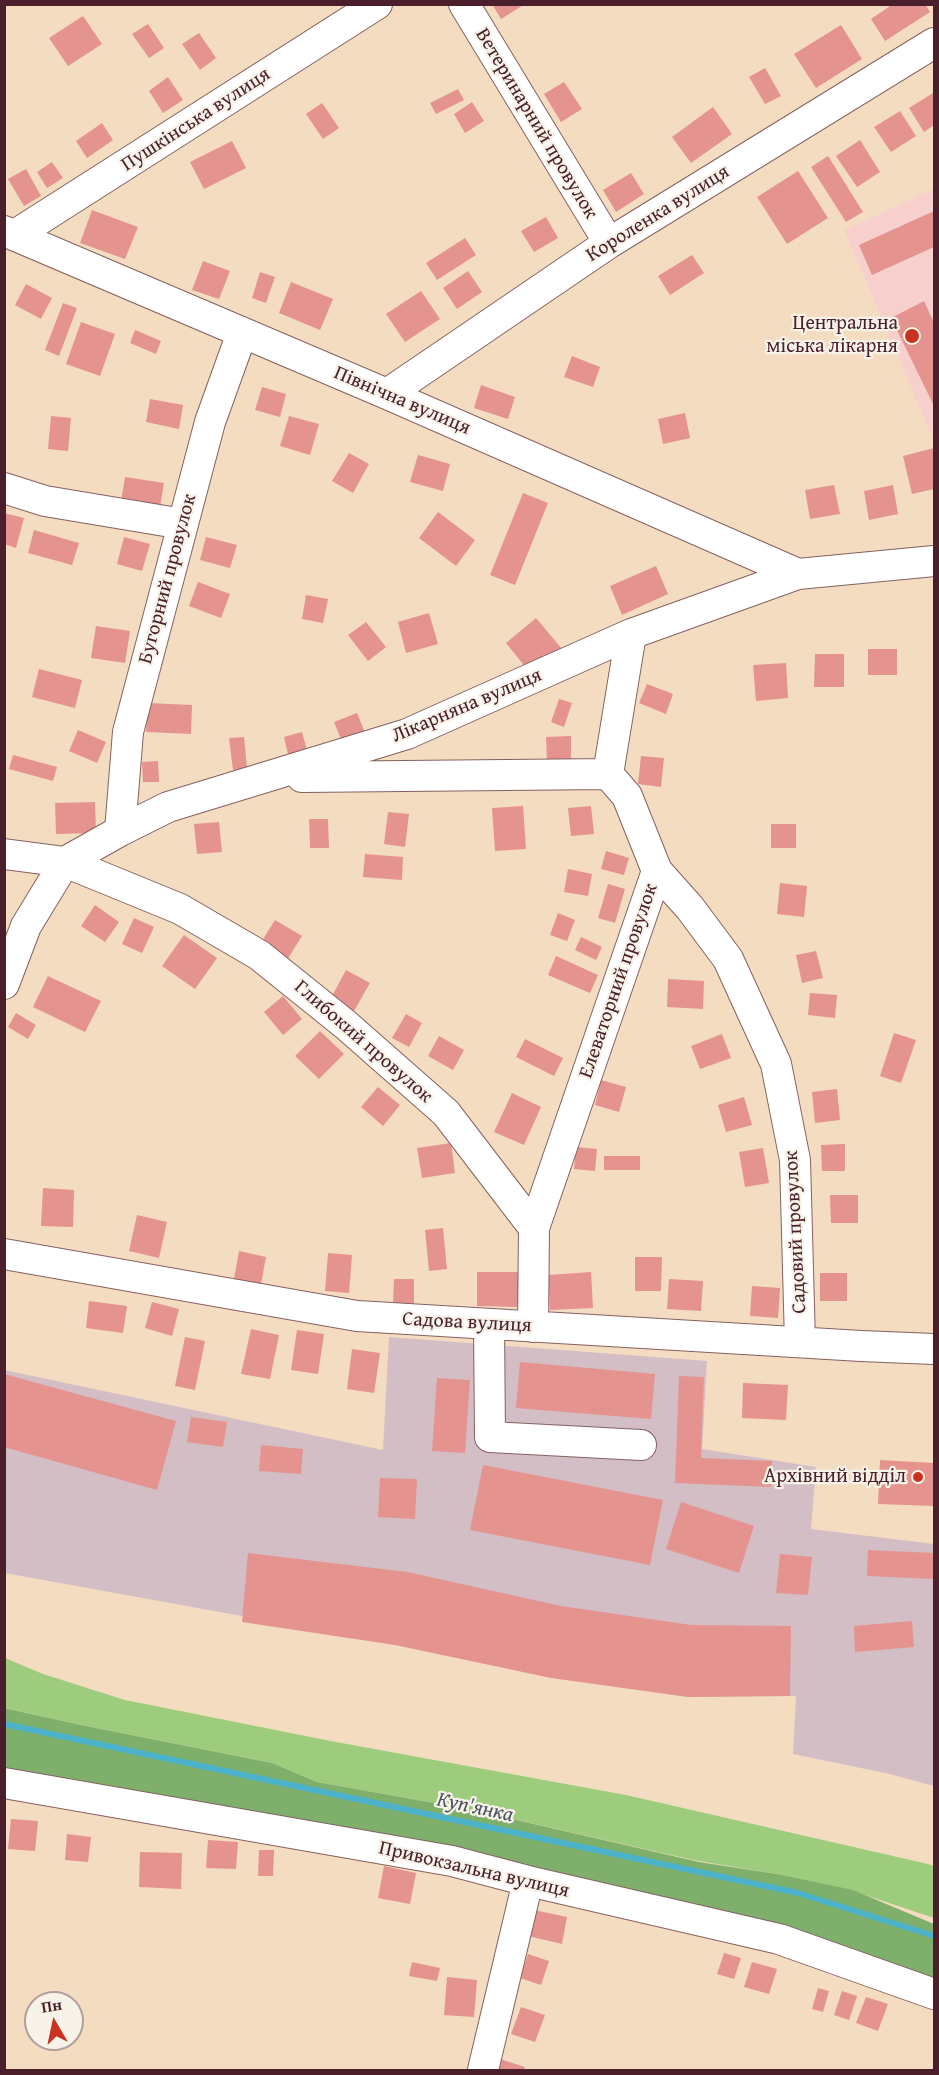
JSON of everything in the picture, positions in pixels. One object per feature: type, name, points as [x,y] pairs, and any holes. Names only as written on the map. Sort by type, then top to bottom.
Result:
[{"type":"street","name":"Пушкінська вулиця","points":[[10,233],[377,4]]},
{"type":"street","name":"Ветеринарний провулок","points":[[464,4],[609,243]]},
{"type":"street","name":"Короленка вулиця","points":[[387,394],[609,243],[934,43]]},
{"type":"street","name":"Північна вулиця","points":[[10,233],[387,394],[798,574]]},
{"type":"street","name":"Бугорний провулок","points":[[120,831],[128,732],[210,422],[242,333]]},
{"type":"street","points":[[4,488],[45,501],[183,524]]},
{"type":"street","name":"Лікарняна вулиця","points":[[65,862],[168,807],[407,734],[631,634],[798,574],[934,561]]},
{"type":"street","points":[[272,777],[608,774],[631,634]]},
{"type":"street","name":"Елеваторний провулок","points":[[534,1228],[657,871],[627,796],[608,774]]},
{"type":"street","points":[[4,854],[65,862],[26,926],[4,984]]},
{"type":"street","name":"Глибокий провулок","points":[[65,862],[180,909],[259,955],[346,1025],[446,1113],[534,1228]]},
{"type":"street","name":"Садовий провулок","points":[[657,871],[690,908],[728,958],[776,1064],[795,1160],[800,1342]]},
{"type":"street","points":[[533,1327],[534,1228]]},
{"type":"street","name":"Садова вулиця","points":[[4,1254],[357,1316],[934,1348]]},
{"type":"street","points":[[489,1324],[490,1437],[641,1445]]},
{"type":"street","name":"Привокзальна вулиця","points":[[4,1783],[452,1861],[779,1940],[934,1994]]},
{"type":"street","points":[[483,2070],[528,1881]]},
{"type":"shaded area","name":"Центральна міська лікарня","points":[[934,189],[934,441],[844,230]]},
{"type":"shaded area","points":[[389,1337],[707,1361],[702,1449],[816,1467],[811,1529],[934,1544],[934,1786],[890,1774],[793,1754],[796,1696],[688,1697],[5,1573],[4,1370],[383,1450]]},
{"type":"green space","points":[[5,1658],[43,1674],[125,1700],[336,1742],[626,1795],[928,1864],[934,1866],[934,1918],[862,1894],[777,1874],[693,1860],[473,1810],[317,1782],[272,1763],[5,1708]]},
{"type":"green space","points":[[4,1708],[272,1763],[317,1782],[473,1810],[699,1862],[777,1874],[853,1890],[934,1924],[934,1993],[782,1941],[5,1779]]},
{"type":"building","points":[[492,4],[525,4],[501,19]]},
{"type":"building","points":[[893,4],[925,4],[930,12],[885,41],[871,19]]},
{"type":"building","points":[[83,16],[102,44],[68,66],[49,38]]},
{"type":"building","points":[[148,24],[164,48],[149,58],[132,34]]},
{"type":"building","points":[[841,25],[862,59],[816,88],[794,54]]},
{"type":"building","points":[[199,33],[216,58],[200,70],[182,44]]},
{"type":"building","points":[[765,68],[781,96],[765,104],[749,77]]},
{"type":"building","points":[[168,77],[183,100],[163,113],[149,91]]},
{"type":"building","points":[[564,82],[582,109],[561,122],[544,94]]},
{"type":"building","points":[[458,89],[464,100],[436,114],[430,103]]},
{"type":"building","points":[[933,93],[934,125],[924,132],[909,108]]},
{"type":"building","points":[[472,102],[484,121],[465,133],[454,114]]},
{"type":"building","points":[[322,103],[339,128],[323,139],[306,114]]},
{"type":"building","points":[[713,107],[732,134],[691,163],[672,137]]},
{"type":"building","points":[[900,111],[916,136],[891,152],[874,127]]},
{"type":"building","points":[[102,123],[113,140],[87,158],[76,141]]},
{"type":"building","points":[[860,140],[880,172],[857,187],[836,156]]},
{"type":"building","points":[[232,141],[246,168],[204,189],[190,162]]},
{"type":"building","points":[[828,156],[863,212],[846,222],[811,167]]},
{"type":"building","points":[[52,162],[63,178],[47,188],[37,172]]},
{"type":"building","points":[[26,169],[41,196],[24,206],[8,179]]},
{"type":"building","points":[[798,171],[828,218],[787,244],[757,197]]},
{"type":"building","points":[[631,173],[644,194],[616,212],[603,190]]},
{"type":"building","points":[[92,210],[138,227],[125,259],[80,243]]},
{"type":"building","points":[[934,211],[934,247],[872,275],[859,245]]},
{"type":"building","points":[[546,217],[558,238],[534,252],[521,231]]},
{"type":"building","points":[[465,238],[476,255],[437,280],[426,263]]},
{"type":"building","points":[[692,255],[704,273],[670,295],[658,276]]},
{"type":"building","points":[[203,261],[230,271],[219,299],[192,290]]},
{"type":"building","points":[[468,271],[482,292],[457,309],[443,288]]},
{"type":"building","points":[[260,272],[275,277],[266,303],[252,298]]},
{"type":"building","points":[[291,282],[333,299],[320,330],[279,313]]},
{"type":"building","points":[[26,284],[52,298],[41,319],[15,305]]},
{"type":"building","points":[[421,291],[440,319],[405,342],[386,314]]},
{"type":"building","points":[[924,301],[934,323],[934,406],[891,318]]},
{"type":"building","points":[[63,303],[77,308],[59,356],[45,350]]},
{"type":"building","points":[[81,322],[115,334],[100,376],[66,364]]},
{"type":"building","points":[[135,330],[161,341],[156,354],[130,343]]},
{"type":"building","points":[[572,356],[600,367],[593,387],[564,377]]},
{"type":"building","points":[[481,385],[515,397],[508,419],[474,408]]},
{"type":"building","points":[[262,387],[286,394],[280,417],[255,410]]},
{"type":"building","points":[[150,399],[183,405],[179,429],[146,422]]},
{"type":"building","points":[[685,413],[690,438],[663,444],[658,419]]},
{"type":"building","points":[[51,416],[71,418],[68,451],[48,449]]},
{"type":"building","points":[[289,416],[319,424],[310,455],[280,446]]},
{"type":"building","points":[[934,448],[934,489],[912,494],[903,456]]},
{"type":"building","points":[[349,453],[369,464],[353,493],[332,481]]},
{"type":"building","points":[[418,455],[450,464],[443,491],[410,482]]},
{"type":"building","points":[[125,477],[164,483],[160,507],[121,501]]},
{"type":"building","points":[[834,485],[840,514],[810,519],[805,490]]},
{"type":"building","points":[[893,485],[898,514],[869,520],[864,491]]},
{"type":"building","points":[[523,493],[548,503],[515,585],[490,575]]},
{"type":"building","points":[[438,512],[475,540],[456,566],[419,538]]},
{"type":"building","points":[[4,513],[24,518],[16,548],[4,544]]},
{"type":"building","points":[[34,530],[79,543],[72,565],[28,553]]},
{"type":"building","points":[[124,537],[150,544],[142,571],[117,564]]},
{"type":"building","points":[[206,537],[237,545],[230,568],[200,560]]},
{"type":"building","points":[[656,566],[668,594],[622,615],[610,586]]},
{"type":"building","points":[[198,582],[230,594],[221,618],[189,606]]},
{"type":"building","points":[[306,595],[328,599],[323,623],[302,619]]},
{"type":"building","points":[[429,613],[438,644],[406,653],[398,622]]},
{"type":"building","points":[[536,618],[562,649],[531,674],[506,643]]},
{"type":"building","points":[[366,622],[386,647],[368,661],[348,635]]},
{"type":"building","points":[[96,626],[130,631],[125,663],[91,658]]},
{"type":"building","points":[[868,649],[897,649],[897,675],[868,675]]},
{"type":"building","points":[[815,654],[844,654],[844,687],[814,687]]},
{"type":"building","points":[[786,663],[788,698],[756,701],[753,665]]},
{"type":"building","points":[[39,669],[82,680],[75,708],[32,697]]},
{"type":"building","points":[[647,684],[673,694],[666,714],[639,703]]},
{"type":"building","points":[[559,699],[572,703],[564,727],[551,722]]},
{"type":"building","points":[[148,703],[192,705],[191,734],[146,732]]},
{"type":"building","points":[[357,713],[366,735],[343,744],[334,722]]},
{"type":"building","points":[[78,730],[106,742],[97,763],[69,751]]},
{"type":"building","points":[[302,732],[309,758],[290,763],[284,737]]},
{"type":"building","points":[[571,736],[571,761],[547,762],[546,737]]},
{"type":"building","points":[[244,737],[247,768],[233,770],[229,738]]},
{"type":"building","points":[[13,755],[57,767],[53,781],[9,769]]},
{"type":"building","points":[[641,756],[664,758],[661,787],[638,784]]},
{"type":"building","points":[[158,761],[159,782],[143,782],[142,762]]},
{"type":"building","points":[[95,802],[96,833],[56,834],[55,803]]},
{"type":"building","points":[[523,806],[526,849],[495,851],[492,808]]},
{"type":"building","points":[[591,806],[594,834],[571,836],[568,808]]},
{"type":"building","points":[[388,812],[409,814],[405,847],[384,844]]},
{"type":"building","points":[[309,819],[328,819],[329,848],[310,848]]},
{"type":"building","points":[[219,822],[222,852],[197,854],[194,824]]},
{"type":"building","points":[[771,824],[796,824],[796,848],[771,848]]},
{"type":"building","points":[[606,851],[629,858],[624,875],[601,869]]},
{"type":"building","points":[[365,854],[403,857],[402,880],[363,877]]},
{"type":"building","points":[[568,869],[592,874],[588,896],[564,892]]},
{"type":"building","points":[[780,883],[807,886],[804,917],[777,914]]},
{"type":"building","points":[[608,884],[625,889],[615,923],[598,918]]},
{"type":"building","points":[[95,905],[119,922],[105,942],[81,926]]},
{"type":"building","points":[[558,913],[575,920],[567,941],[550,935]]},
{"type":"building","points":[[134,918],[154,927],[142,953],[122,944]]},
{"type":"building","points":[[275,920],[302,936],[287,960],[260,944]]},
{"type":"building","points":[[184,935],[217,958],[195,989],[162,966]]},
{"type":"building","points":[[581,937],[602,947],[596,960],[575,950]]},
{"type":"building","points":[[816,951],[823,978],[802,983],[796,955]]},
{"type":"building","points":[[556,956],[598,975],[590,993],[548,975]]},
{"type":"building","points":[[346,970],[370,983],[354,1011],[331,998]]},
{"type":"building","points":[[48,976],[101,1001],[85,1032],[33,1007]]},
{"type":"building","points":[[668,979],[704,981],[703,1009],[667,1007]]},
{"type":"building","points":[[810,993],[837,995],[835,1018],[808,1015]]},
{"type":"building","points":[[283,996],[302,1019],[283,1035],[264,1012]]},
{"type":"building","points":[[16,1013],[36,1025],[28,1039],[8,1027]]},
{"type":"building","points":[[406,1014],[422,1023],[409,1047],[392,1038]]},
{"type":"building","points":[[320,1031],[344,1054],[319,1079],[295,1056]]},
{"type":"building","points":[[894,1033],[916,1040],[901,1083],[880,1076]]},
{"type":"building","points":[[722,1034],[731,1058],[700,1069],[691,1046]]},
{"type":"building","points":[[439,1036],[464,1050],[453,1070],[428,1056]]},
{"type":"building","points":[[525,1039],[563,1058],[554,1076],[516,1057]]},
{"type":"building","points":[[601,1080],[626,1087],[619,1112],[595,1105]]},
{"type":"building","points":[[378,1087],[400,1105],[383,1126],[361,1107]]},
{"type":"building","points":[[837,1089],[840,1120],[815,1123],[812,1092]]},
{"type":"building","points":[[512,1093],[541,1107],[524,1145],[494,1132]]},
{"type":"building","points":[[744,1097],[752,1125],[726,1132],[718,1105]]},
{"type":"building","points":[[451,1143],[455,1173],[422,1178],[417,1148]]},
{"type":"building","points":[[845,1144],[845,1171],[822,1171],[821,1145]]},
{"type":"building","points":[[576,1147],[597,1149],[595,1171],[574,1169]]},
{"type":"building","points":[[763,1148],[769,1183],[745,1187],[739,1152]]},
{"type":"building","points":[[604,1156],[640,1156],[640,1170],[604,1170]]},
{"type":"building","points":[[43,1188],[74,1190],[73,1227],[41,1226]]},
{"type":"building","points":[[830,1195],[858,1195],[858,1223],[831,1223]]},
{"type":"building","points":[[137,1215],[167,1222],[159,1258],[129,1251]]},
{"type":"building","points":[[443,1228],[447,1269],[429,1271],[425,1230]]},
{"type":"building","points":[[239,1251],[266,1257],[261,1284],[234,1279]]},
{"type":"building","points":[[328,1253],[352,1255],[349,1293],[325,1291]]},
{"type":"building","points":[[635,1257],[662,1257],[661,1291],[635,1291]]},
{"type":"building","points":[[477,1272],[519,1272],[519,1307],[477,1306]]},
{"type":"building","points":[[591,1272],[593,1308],[550,1310],[548,1275]]},
{"type":"building","points":[[820,1273],[847,1273],[847,1301],[820,1301]]},
{"type":"building","points":[[394,1279],[414,1279],[414,1304],[393,1304]]},
{"type":"building","points":[[669,1279],[703,1281],[701,1311],[667,1309]]},
{"type":"building","points":[[752,1286],[780,1288],[778,1318],[750,1316]]},
{"type":"building","points":[[89,1301],[127,1306],[123,1333],[86,1328]]},
{"type":"building","points":[[152,1302],[179,1309],[172,1336],[145,1328]]},
{"type":"building","points":[[251,1329],[279,1335],[270,1379],[241,1374]]},
{"type":"building","points":[[297,1330],[324,1334],[318,1374],[291,1370]]},
{"type":"building","points":[[185,1337],[205,1341],[195,1390],[175,1386]]},
{"type":"building","points":[[352,1349],[380,1353],[374,1393],[347,1389]]},
{"type":"building","points":[[520,1362],[655,1374],[651,1419],[516,1408]]},
{"type":"building","points":[[4,1374],[176,1421],[157,1490],[4,1447]]},
{"type":"building","points":[[679,1376],[704,1377],[701,1458],[772,1461],[771,1487],[675,1483]]},
{"type":"building","points":[[437,1378],[470,1380],[465,1453],[432,1451]]},
{"type":"building","points":[[743,1383],[788,1385],[786,1420],[742,1418]]},
{"type":"building","points":[[191,1417],[227,1422],[223,1447],[187,1442]]},
{"type":"building","points":[[261,1445],[303,1449],[301,1474],[259,1471]]},
{"type":"building","points":[[880,1460],[934,1463],[934,1506],[878,1504]]},
{"type":"building","points":[[483,1465],[663,1500],[650,1565],[470,1530]]},
{"type":"building","points":[[380,1478],[417,1479],[415,1519],[378,1517]]},
{"type":"building","points":[[681,1502],[754,1526],[739,1573],[666,1549]]},
{"type":"building","points":[[868,1550],[934,1553],[934,1579],[867,1576]]},
{"type":"building","points":[[248,1553],[407,1572],[561,1606],[691,1625],[791,1626],[790,1696],[688,1697],[551,1678],[395,1645],[242,1622]]},
{"type":"building","points":[[780,1554],[812,1557],[808,1595],[776,1593]]},
{"type":"building","points":[[912,1621],[914,1647],[855,1652],[854,1626]]},
{"type":"building","points":[[11,1819],[38,1821],[35,1851],[8,1849]]},
{"type":"building","points":[[67,1834],[91,1837],[88,1862],[65,1860]]},
{"type":"building","points":[[208,1840],[238,1842],[236,1869],[206,1868]]},
{"type":"building","points":[[259,1850],[274,1850],[273,1876],[258,1876]]},
{"type":"building","points":[[140,1852],[182,1853],[181,1889],[139,1887]]},
{"type":"building","points":[[384,1866],[416,1873],[410,1904],[378,1898]]},
{"type":"building","points":[[534,1910],[567,1917],[562,1944],[528,1936]]},
{"type":"building","points":[[724,1953],[741,1958],[734,1979],[717,1974]]},
{"type":"building","points":[[528,1954],[549,1961],[541,1985],[520,1978]]},
{"type":"building","points":[[412,1962],[440,1968],[437,1981],[409,1976]]},
{"type":"building","points":[[752,1962],[777,1969],[769,1994],[744,1987]]},
{"type":"building","points":[[447,1977],[477,1980],[474,2017],[444,2015]]},
{"type":"building","points":[[818,1988],[829,1991],[823,2012],[812,2009]]},
{"type":"building","points":[[842,1991],[857,1996],[849,2020],[834,2015]]},
{"type":"building","points":[[866,1997],[888,2004],[878,2031],[856,2023]]},
{"type":"building","points":[[521,2007],[545,2015],[535,2042],[511,2034]]},
{"type":"building","points":[[500,2059],[525,2067],[524,2070],[496,2070]]},
{"type":"waterway","name":"Куп'янка","points":[[4,1724],[798,1893],[934,1936]]},
{"type":"place","name":"Центральна міська лікарня","points":[[912,336]]},
{"type":"place","name":"Архівний відділ","points":[[918,1477]]}]
